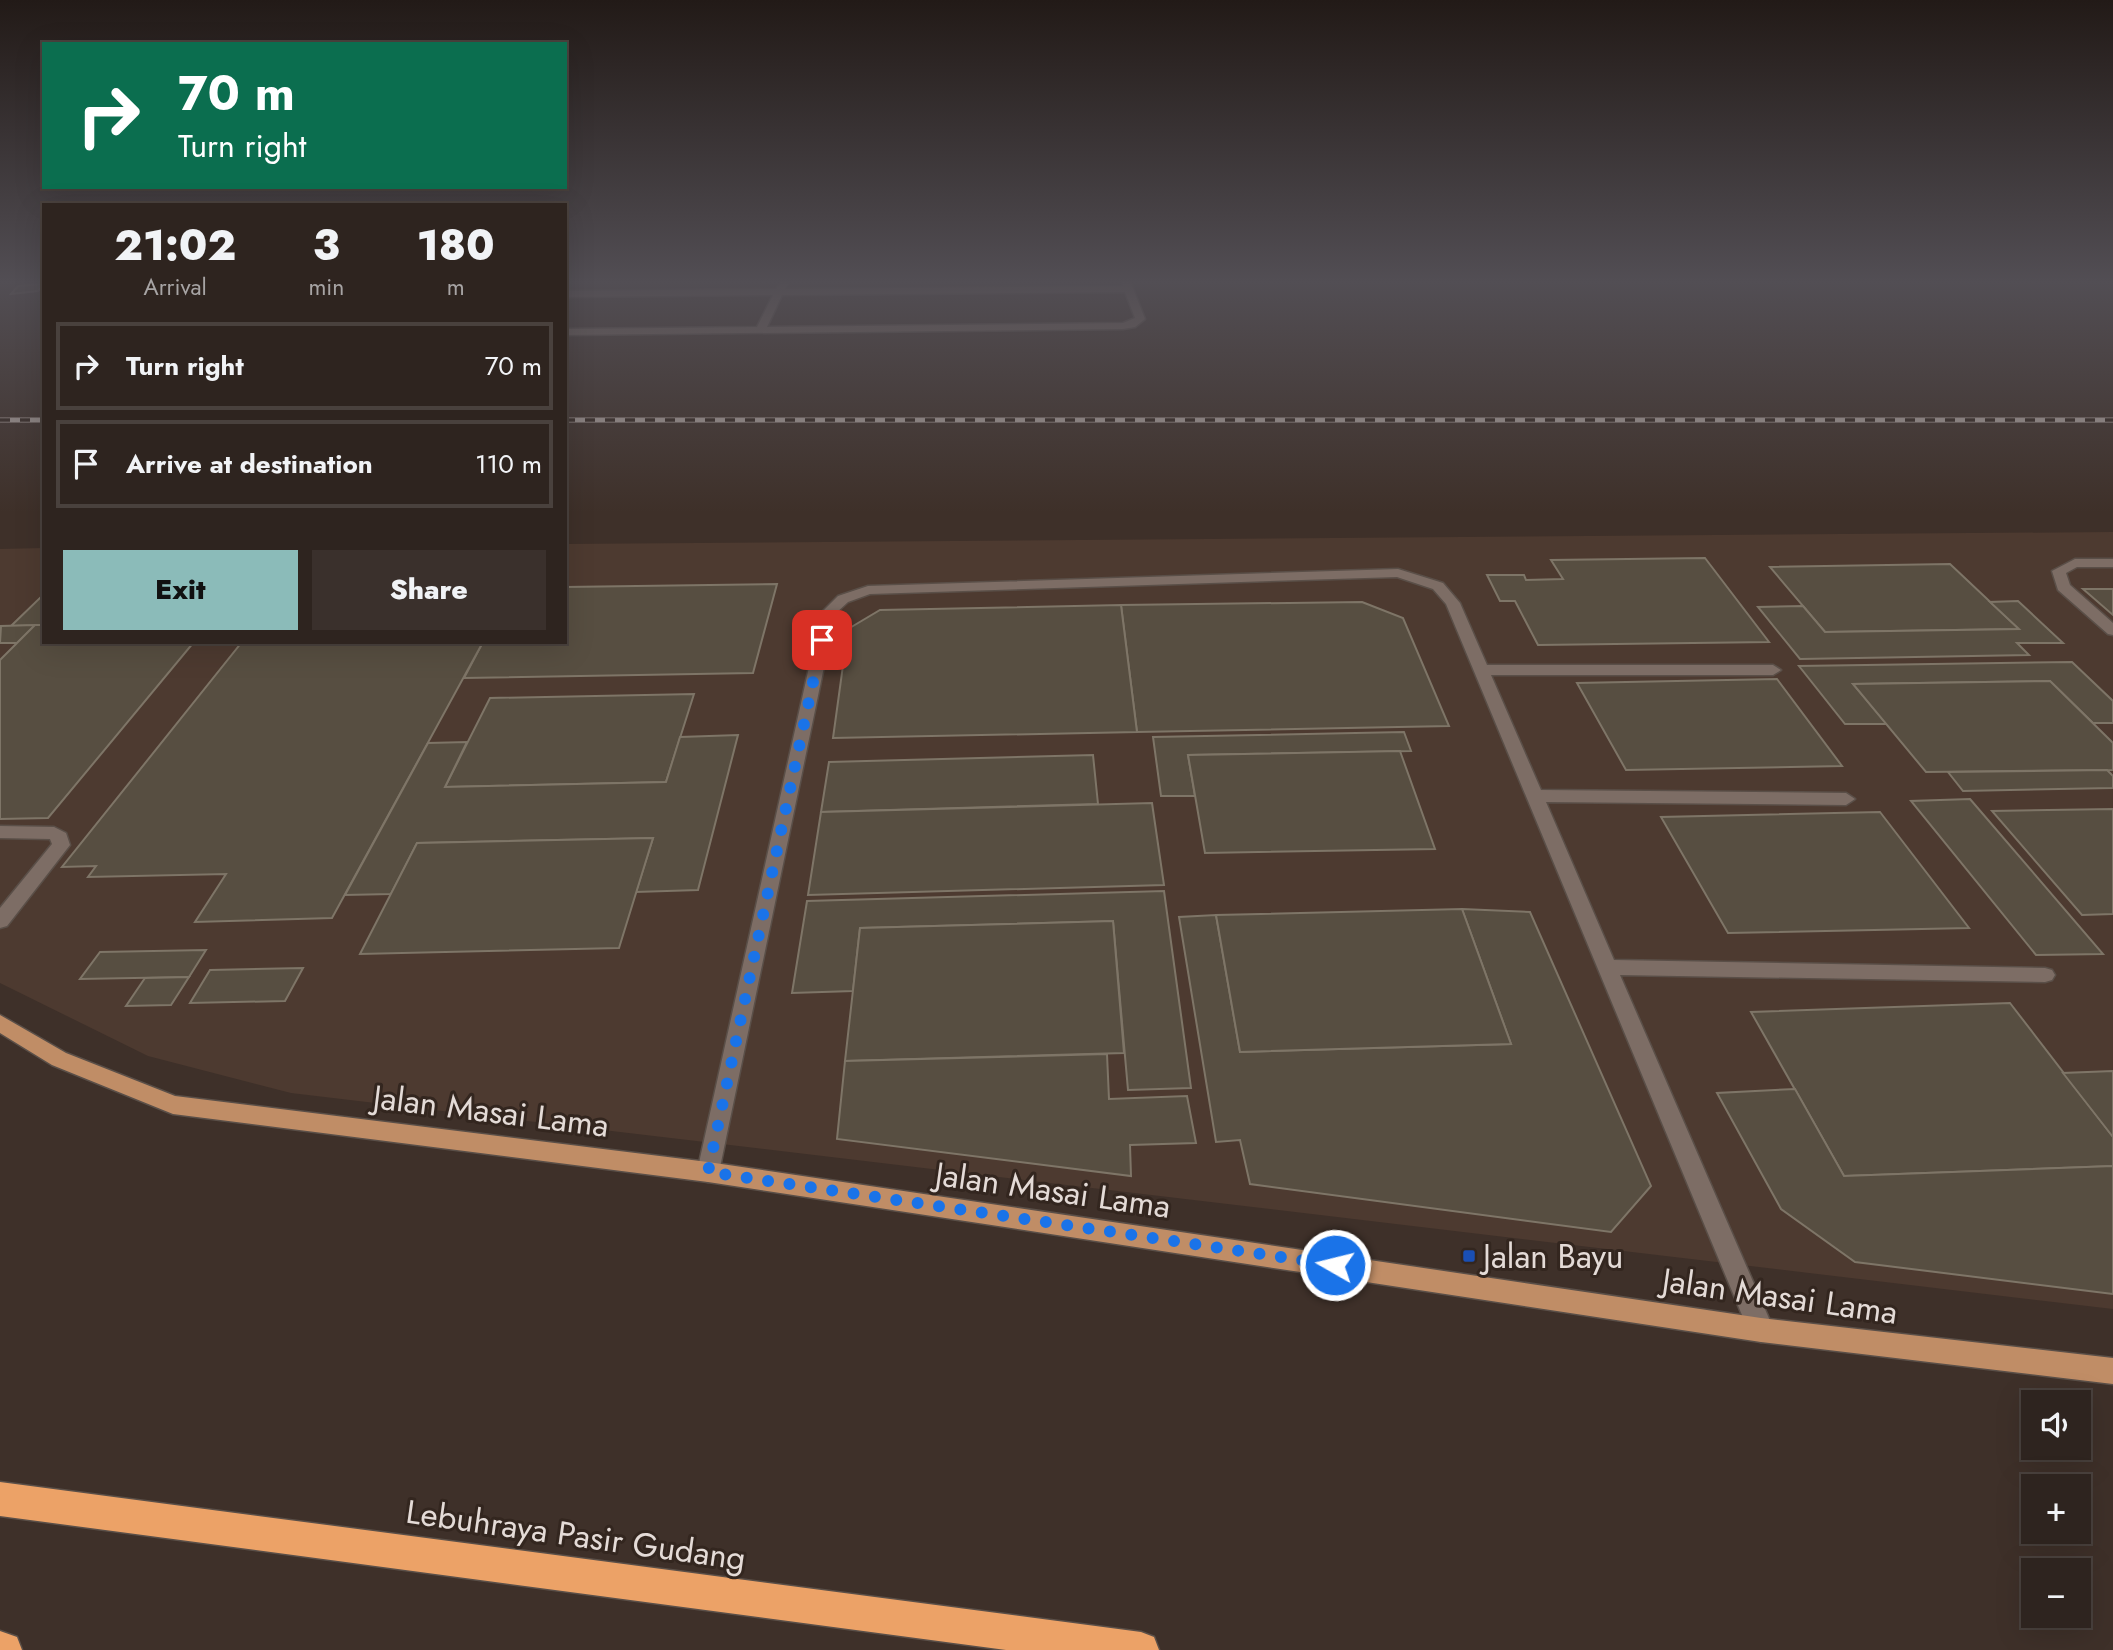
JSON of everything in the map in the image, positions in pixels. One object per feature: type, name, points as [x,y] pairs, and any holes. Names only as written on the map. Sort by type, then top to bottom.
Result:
[{"type":"highway","name":"Lebuhraya Pasir Gudang","points":[[0,1499],[1141,1650]]},
{"type":"main road","name":"Jalan Masai Lama","points":[[0,1023],[59,1059],[173,1105],[708,1172],[1761,1330],[2113,1371]]},
{"type":"street","points":[[2113,563],[2075,563],[2059,570],[2063,587],[2113,631]]},
{"type":"street","points":[[708,1172],[828,613],[842,598],[868,590],[1398,572],[1438,586],[1453,603],[1761,1330]]},
{"type":"street","points":[[1481,670],[1773,670]]},
{"type":"street","points":[[1535,796],[1846,799]]},
{"type":"street","points":[[0,832],[54,833],[60,838],[61,845],[0,921]]},
{"type":"street","points":[[1608,967],[2045,975]]},
{"type":"shaded area","points":[[2113,532],[2113,1309],[291,1093],[148,1056],[0,983],[0,549],[42,548],[42,644],[567,644],[567,544]]},
{"type":"building","points":[[1705,558],[1769,642],[1538,645],[1515,601],[1500,601],[1487,575],[1524,575],[1526,580],[1563,579],[1551,560]]},
{"type":"building","points":[[1950,564],[2019,629],[1825,632],[1770,567]]},
{"type":"building","points":[[777,584],[753,673],[464,678],[482,644],[567,644],[567,587]]},
{"type":"building","points":[[2083,589],[2113,589],[2113,615]]},
{"type":"building","points":[[42,596],[42,625],[11,626]]},
{"type":"building","points":[[2018,601],[2063,643],[2017,643],[2029,655],[1800,659],[1758,607],[1803,606],[1825,632],[2019,629],[1990,602]]},
{"type":"building","points":[[1362,602],[1403,618],[1449,726],[1137,732],[1121,605]]},
{"type":"building","points":[[1121,605],[1137,732],[833,738],[848,629],[880,610]]},
{"type":"building","points":[[35,625],[17,643],[0,643],[1,626]]},
{"type":"building","points":[[35,625],[42,625],[42,644],[192,644],[48,818],[0,819],[0,660]]},
{"type":"building","points":[[240,644],[482,644],[332,918],[195,922],[226,874],[88,877],[96,866],[62,867]]},
{"type":"building","points":[[2072,662],[2113,701],[2113,723],[2093,723],[2050,681],[1853,684],[1887,724],[1845,724],[1799,666]]},
{"type":"building","points":[[1777,679],[1842,766],[1626,770],[1577,683]]},
{"type":"building","points":[[2050,681],[2113,743],[2113,770],[1926,772],[1853,684]]},
{"type":"building","points":[[694,694],[666,782],[445,787],[490,698]]},
{"type":"building","points":[[1404,732],[1411,751],[1188,755],[1195,796],[1161,796],[1153,737]]},
{"type":"building","points":[[738,735],[698,890],[636,892],[653,838],[417,843],[391,894],[345,895],[428,743],[467,742],[445,787],[666,782],[680,737]]},
{"type":"building","points":[[1400,751],[1435,849],[1205,853],[1188,755]]},
{"type":"building","points":[[1093,755],[1098,804],[821,812],[829,762]]},
{"type":"building","points":[[2107,770],[2113,776],[2113,788],[1963,791],[1948,772]]},
{"type":"building","points":[[1970,799],[2103,954],[2036,955],[1911,801]]},
{"type":"building","points":[[1152,803],[1164,885],[808,895],[821,812]]},
{"type":"building","points":[[2113,809],[2113,914],[2082,915],[1992,811]]},
{"type":"building","points":[[1880,812],[1969,928],[1728,933],[1661,817]]},
{"type":"building","points":[[653,838],[619,948],[360,954],[417,843]]},
{"type":"building","points":[[1164,891],[1191,1088],[1128,1090],[1113,921],[860,928],[853,991],[792,993],[807,901]]},
{"type":"building","points":[[1462,909],[1530,912],[1651,1186],[1611,1232],[1250,1184],[1240,1140],[1216,1142],[1179,917],[1216,915],[1240,1052],[1511,1044]]},
{"type":"building","points":[[1462,909],[1511,1044],[1240,1052],[1216,915]]},
{"type":"building","points":[[1113,921],[1124,1053],[845,1061],[860,928]]},
{"type":"building","points":[[206,950],[189,977],[80,979],[100,952]]},
{"type":"building","points":[[303,968],[285,1001],[190,1003],[210,970]]},
{"type":"building","points":[[189,977],[171,1005],[126,1006],[145,978]]},
{"type":"building","points":[[2010,1003],[2113,1137],[2113,1166],[1844,1176],[1751,1012]]},
{"type":"building","points":[[1107,1054],[1109,1099],[1187,1096],[1196,1143],[1130,1145],[1131,1176],[837,1139],[845,1061]]},
{"type":"building","points":[[2113,1071],[2113,1137],[2063,1073]]},
{"type":"building","points":[[1795,1089],[1844,1176],[2113,1166],[2113,1294],[1855,1262],[1781,1209],[1717,1093]]},
{"type":"railway","points":[[0,420],[42,420]]},
{"type":"railway","points":[[567,420],[2113,420]]},
{"type":"place","name":"Jalan Bayu","points":[[1469,1256]]},
{"type":"route","points":[[822,640],[708,1172],[1335,1265]]}]
